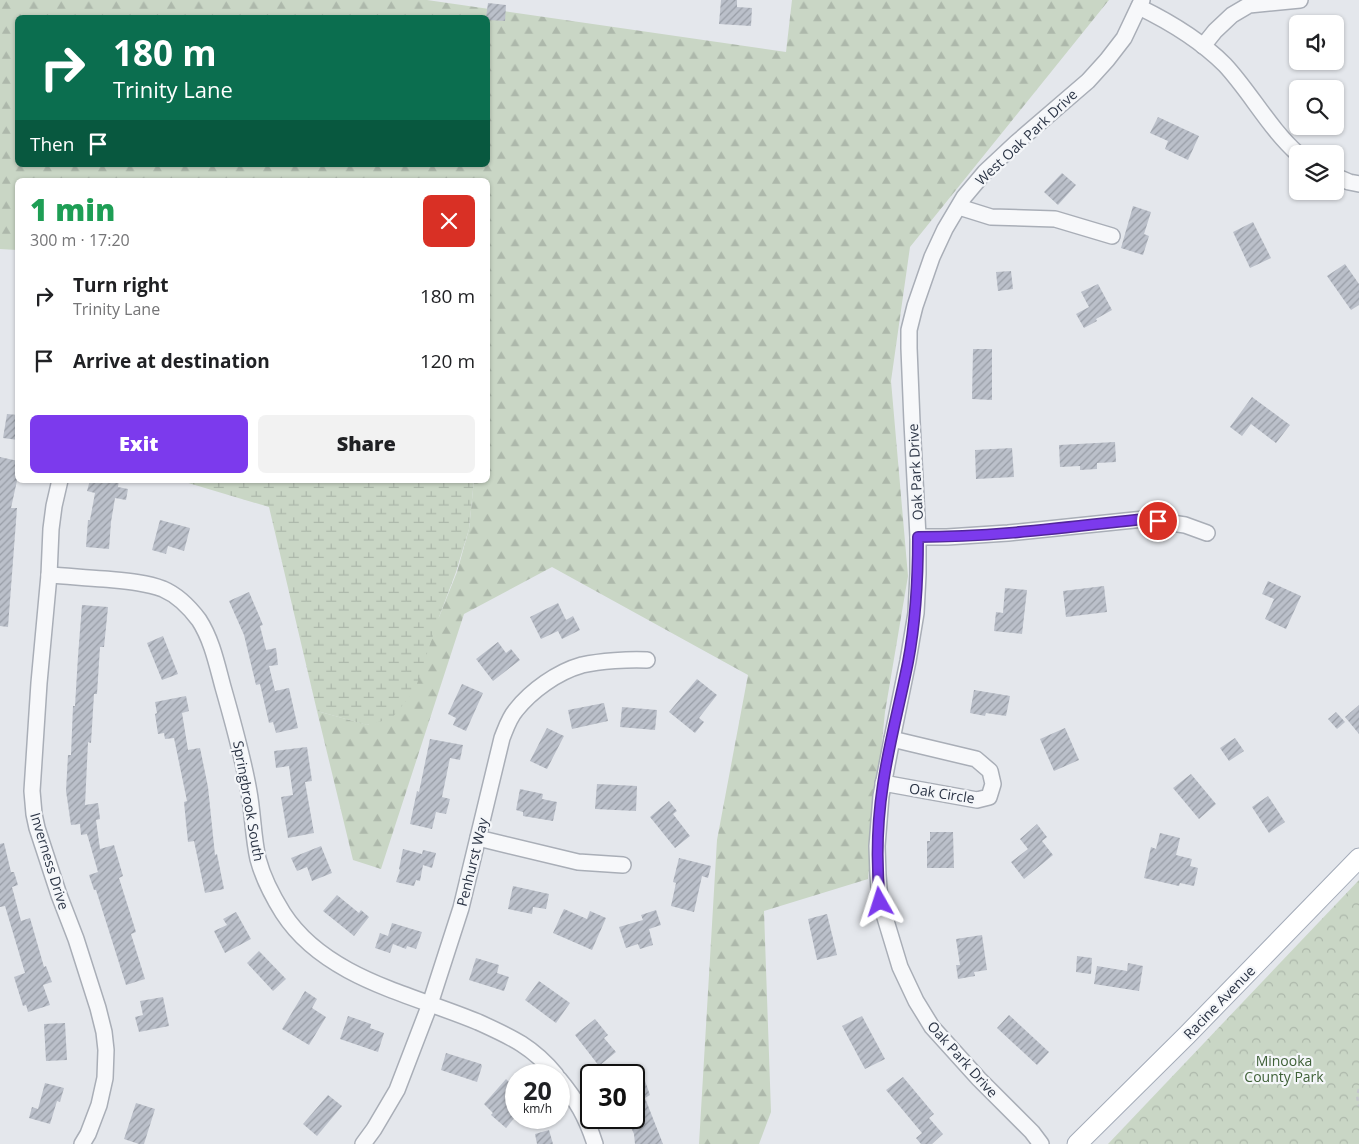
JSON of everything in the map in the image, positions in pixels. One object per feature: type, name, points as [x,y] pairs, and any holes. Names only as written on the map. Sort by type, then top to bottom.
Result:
[{"type":"main road","name":"Racine Avenue","points":[[1077,1144],[1187,1035],[1359,858]]},
{"type":"street","points":[[1203,46],[1232,15],[1249,5],[1300,0]]},
{"type":"street","points":[[1141,4],[1180,29],[1225,66],[1289,145]]},
{"type":"street","name":"West Oak Park Drive","points":[[909,342],[909,330],[915,306],[932,257],[945,229],[973,185],[1016,143],[1088,81],[1124,38],[1141,4]]},
{"type":"street","points":[[1344,180],[1359,184]]},
{"type":"street","points":[[959,206],[991,217],[1055,219],[1112,236]]},
{"type":"street","name":"Oak Park Drive","points":[[909,342],[918,537],[916,613],[883,783],[877,846],[880,902],[900,968],[916,1001],[932,1027],[979,1079],[1032,1132],[1041,1144]]},
{"type":"street","name":"Inverness Drive","points":[[59,483],[51,529],[32,791],[34,814],[59,894],[76,939],[104,1032],[106,1073],[99,1106],[82,1144]]},
{"type":"street","points":[[918,537],[1008,533],[1144,519],[1185,525],[1207,534]]},
{"type":"street","name":"Springbrook South","points":[[49,575],[148,584],[174,595],[193,613],[205,631],[217,664],[235,728],[249,791],[258,860],[267,885],[296,931],[318,950],[351,973],[511,1037],[536,1054],[546,1064]]},
{"type":"street","name":"Penhurst Way","points":[[363,1144],[398,1090],[430,1004],[461,908],[502,738],[508,722],[515,711],[533,692],[569,670],[595,663],[647,660]]},
{"type":"street","name":"Oak Circle","points":[[883,783],[977,800],[989,797],[993,784],[990,771],[976,760],[892,739]]},
{"type":"street","points":[[478,838],[578,862],[623,865]]},
{"type":"street","points":[[570,1094],[589,1125],[595,1144]]},
{"type":"path","points":[[1359,1089],[1357,1096],[1359,1106]]},
{"type":"green space","points":[[0,0],[427,0],[786,52],[792,0],[1109,0],[910,247],[891,381],[908,576],[885,712],[868,879],[764,911],[771,1112],[759,1144],[699,1144],[717,840],[748,675],[552,567],[464,614],[381,869],[353,860],[317,711],[368,725],[439,617],[457,572],[469,529],[474,483],[490,483],[490,178],[15,178],[15,250],[0,249]]},
{"type":"green space","points":[[188,483],[474,483],[469,529],[415,690],[392,718],[367,725],[317,711],[269,507]]},
{"type":"green space","name":"Minooka County Park","points":[[1359,880],[1359,1144],[1108,1144]]},
{"type":"building","points":[[721,0],[737,0],[737,7],[752,8],[751,26],[719,24]]},
{"type":"building","points":[[488,3],[506,5],[505,21],[490,20],[490,15],[486,15]]},
{"type":"building","points":[[1158,117],[1199,136],[1188,160],[1165,149],[1168,141],[1150,133]]},
{"type":"building","points":[[1062,173],[1076,185],[1058,205],[1044,192]]},
{"type":"building","points":[[1133,206],[1151,212],[1144,234],[1149,236],[1143,255],[1121,248]]},
{"type":"building","points":[[1253,222],[1271,258],[1250,268],[1233,232]]},
{"type":"building","points":[[1345,264],[1359,284],[1359,305],[1351,310],[1327,276]]},
{"type":"building","points":[[1011,271],[1013,289],[998,291],[996,272]]},
{"type":"building","points":[[1098,284],[1112,310],[1084,328],[1076,314],[1089,307],[1081,292]]},
{"type":"building","points":[[973,349],[992,349],[992,400],[972,399]]},
{"type":"building","points":[[1252,397],[1290,425],[1276,443],[1251,424],[1242,436],[1230,427]]},
{"type":"building","points":[[7,414],[15,415],[15,440],[3,438]]},
{"type":"building","points":[[1115,442],[1116,462],[1097,463],[1097,469],[1080,470],[1080,466],[1060,467],[1059,445]]},
{"type":"building","points":[[1012,448],[1014,477],[976,479],[975,450]]},
{"type":"building","points":[[0,457],[15,460],[16,483],[11,508],[17,508],[8,627],[0,626]]},
{"type":"building","points":[[89,483],[119,483],[118,487],[128,489],[126,500],[115,498],[109,549],[86,547],[88,520],[90,520],[95,493],[87,491]]},
{"type":"building","points":[[160,520],[190,528],[184,551],[168,546],[166,554],[152,550]]},
{"type":"building","points":[[1268,581],[1301,596],[1286,629],[1265,619],[1274,599],[1262,594]]},
{"type":"building","points":[[1104,586],[1107,612],[1066,617],[1063,591]]},
{"type":"building","points":[[1005,588],[1027,590],[1022,634],[994,631],[996,612],[1003,613]]},
{"type":"building","points":[[249,592],[263,625],[260,626],[266,650],[276,648],[278,665],[269,666],[275,691],[289,688],[298,728],[276,733],[273,722],[269,723],[260,684],[256,685],[244,635],[229,601]]},
{"type":"building","points":[[558,603],[566,620],[573,616],[580,630],[562,639],[558,631],[541,639],[530,617]]},
{"type":"building","points":[[82,605],[108,607],[104,647],[100,647],[97,694],[94,694],[91,743],[88,742],[85,805],[98,803],[100,819],[96,820],[100,849],[114,845],[123,876],[119,878],[136,932],[131,934],[145,979],[126,985],[96,890],[94,890],[89,875],[98,872],[87,834],[81,835],[80,824],[71,825],[66,791],[68,755],[71,755],[73,706],[75,706]]},
{"type":"building","points":[[163,636],[178,674],[162,680],[147,643]]},
{"type":"building","points":[[498,642],[506,653],[511,649],[520,660],[493,681],[476,659]]},
{"type":"building","points":[[697,679],[717,695],[699,718],[704,722],[695,733],[669,712]]},
{"type":"building","points":[[462,684],[483,693],[466,731],[453,725],[456,718],[448,714]]},
{"type":"building","points":[[974,690],[1010,696],[1006,716],[986,713],[985,716],[970,713]]},
{"type":"building","points":[[186,696],[189,711],[182,713],[188,750],[200,748],[208,787],[215,855],[217,854],[224,889],[205,893],[194,841],[188,842],[184,802],[187,801],[174,738],[165,739],[164,733],[158,734],[155,714],[157,713],[155,702]]},
{"type":"building","points":[[604,703],[608,721],[572,729],[568,710]]},
{"type":"building","points":[[1359,705],[1359,734],[1345,717]]},
{"type":"building","points":[[622,707],[657,710],[655,730],[620,727]]},
{"type":"building","points":[[1336,712],[1345,722],[1337,729],[1328,719]]},
{"type":"building","points":[[547,728],[564,736],[547,769],[530,761]]},
{"type":"building","points":[[1065,728],[1079,760],[1054,771],[1040,739]]},
{"type":"building","points":[[1235,738],[1244,751],[1229,761],[1220,748]]},
{"type":"building","points":[[430,739],[463,745],[460,760],[450,758],[442,797],[450,799],[446,814],[436,812],[432,829],[410,824]]},
{"type":"building","points":[[307,747],[312,781],[305,782],[314,833],[288,838],[281,797],[293,795],[289,766],[276,768],[274,751]]},
{"type":"building","points":[[1191,774],[1216,804],[1199,819],[1173,788]]},
{"type":"building","points":[[597,784],[637,786],[636,811],[595,809]]},
{"type":"building","points":[[520,789],[543,794],[542,799],[557,802],[553,821],[523,816],[523,812],[516,810]]},
{"type":"building","points":[[1268,796],[1285,822],[1269,833],[1252,807]]},
{"type":"building","points":[[669,801],[677,811],[673,814],[690,836],[675,848],[650,817]]},
{"type":"building","points":[[1037,824],[1047,837],[1042,841],[1053,855],[1024,879],[1011,862],[1028,849],[1020,839]]},
{"type":"building","points":[[930,832],[953,832],[954,868],[927,868],[927,841],[930,841]]},
{"type":"building","points":[[1160,833],[1180,838],[1176,855],[1192,859],[1190,866],[1198,868],[1194,886],[1180,883],[1179,886],[1144,878],[1151,847],[1156,849]]},
{"type":"building","points":[[4,843],[11,872],[14,872],[18,885],[12,887],[21,921],[30,918],[44,967],[46,966],[52,982],[43,985],[50,1005],[28,1012],[26,1005],[23,1006],[14,977],[25,973],[5,906],[0,907],[0,844]]},
{"type":"building","points":[[321,846],[332,873],[312,881],[307,867],[297,871],[291,858]]},
{"type":"building","points":[[403,849],[422,854],[423,850],[436,853],[432,868],[423,865],[420,881],[416,880],[414,886],[396,882]]},
{"type":"building","points":[[679,858],[711,866],[708,878],[702,876],[694,912],[671,906],[676,883],[673,882]]},
{"type":"building","points":[[513,886],[549,894],[546,909],[533,907],[532,914],[508,909]]},
{"type":"building","points":[[337,895],[359,913],[361,910],[369,917],[354,936],[323,911]]},
{"type":"building","points":[[564,909],[587,919],[590,911],[606,918],[592,950],[553,933]]},
{"type":"building","points":[[656,910],[661,925],[649,929],[653,945],[640,949],[638,944],[626,948],[619,927],[643,920],[641,915]]},
{"type":"building","points":[[236,912],[251,939],[225,953],[214,931],[227,925],[223,919]]},
{"type":"building","points":[[827,914],[837,955],[817,960],[808,919]]},
{"type":"building","points":[[392,923],[422,932],[416,949],[407,946],[406,949],[393,944],[390,953],[375,948],[380,933],[388,936]]},
{"type":"building","points":[[982,935],[987,970],[974,972],[975,976],[958,979],[956,965],[960,965],[956,939]]},
{"type":"building","points":[[259,951],[286,979],[273,991],[247,963]]},
{"type":"building","points":[[1077,956],[1092,958],[1091,974],[1076,972]]},
{"type":"building","points":[[476,958],[499,965],[497,973],[509,977],[504,991],[469,980]]},
{"type":"building","points":[[1128,963],[1143,966],[1139,991],[1094,984],[1097,966],[1127,971]]},
{"type":"building","points":[[539,981],[570,1003],[556,1023],[525,1000]]},
{"type":"building","points":[[305,991],[317,999],[312,1008],[326,1017],[309,1045],[282,1029]]},
{"type":"building","points":[[163,997],[169,1026],[139,1032],[135,1017],[143,1015],[140,1001]]},
{"type":"building","points":[[1009,1015],[1049,1052],[1037,1065],[997,1028]]},
{"type":"building","points":[[348,1016],[371,1024],[370,1028],[384,1033],[378,1052],[340,1039]]},
{"type":"building","points":[[862,1016],[885,1059],[865,1069],[842,1026]]},
{"type":"building","points":[[595,1019],[608,1035],[604,1038],[616,1052],[601,1064],[597,1064],[575,1035]]},
{"type":"building","points":[[65,1023],[67,1060],[46,1061],[44,1024]]},
{"type":"building","points":[[446,1053],[481,1064],[477,1082],[441,1070]]},
{"type":"building","points":[[903,1077],[934,1114],[929,1118],[943,1134],[932,1144],[921,1144],[916,1138],[922,1133],[886,1090]]},
{"type":"building","points":[[505,1080],[505,1127],[491,1115],[493,1113],[484,1104]]},
{"type":"building","points":[[645,1081],[650,1095],[645,1098]]},
{"type":"building","points":[[45,1083],[64,1088],[60,1102],[57,1101],[50,1124],[29,1118],[32,1107],[38,1109]]},
{"type":"building","points":[[328,1095],[342,1106],[317,1136],[303,1124]]},
{"type":"building","points":[[645,1098],[663,1144],[635,1144],[632,1129],[645,1129]]},
{"type":"building","points":[[136,1103],[155,1109],[144,1144],[124,1139]]},
{"type":"building","points":[[549,1130],[553,1144],[537,1144],[535,1134]]},
{"type":"route","points":[[880,902],[877,846],[881,796],[916,613],[918,537],[1008,533],[1144,519],[1158,521]]}]
